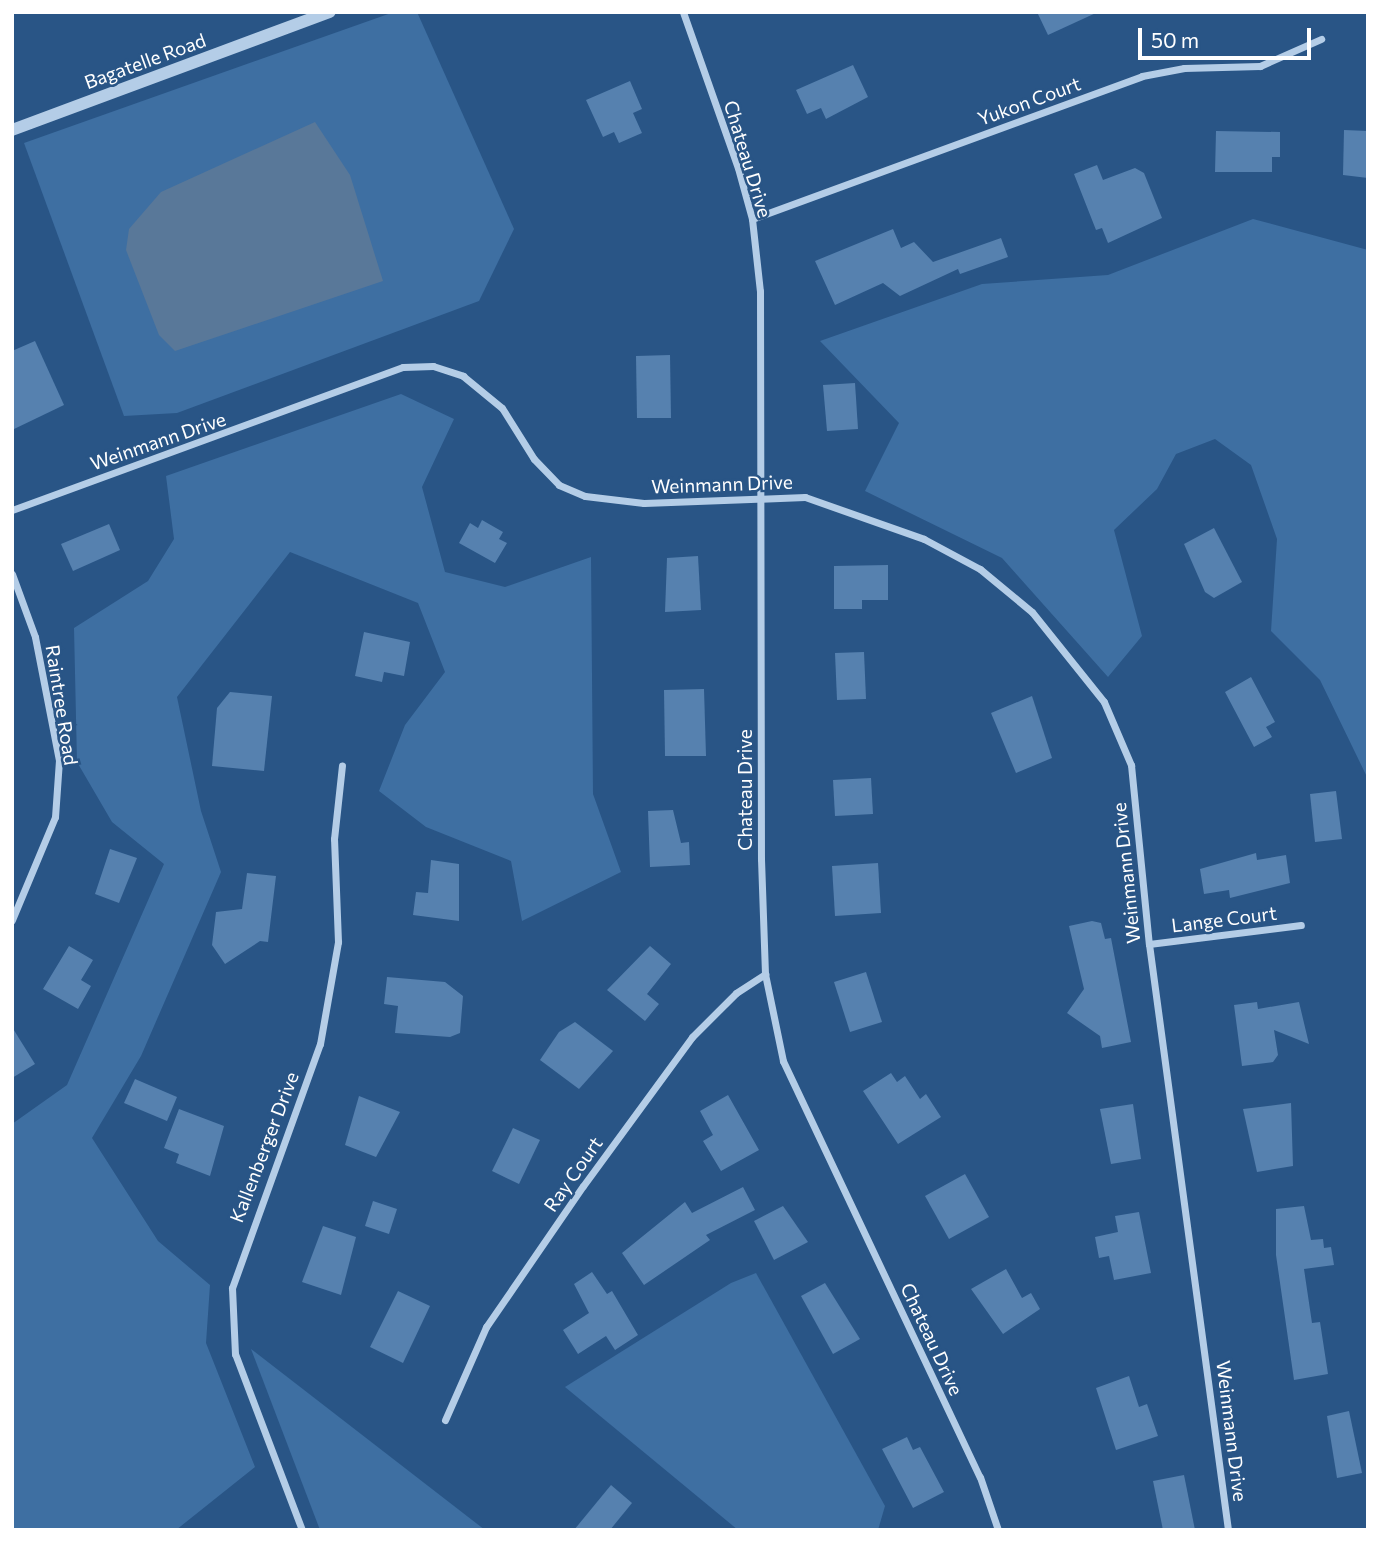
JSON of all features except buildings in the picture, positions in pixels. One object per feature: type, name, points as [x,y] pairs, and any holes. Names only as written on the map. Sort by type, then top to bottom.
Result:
[{"type":"street","name":"Bagatelle Road","points":[[12,130],[330,12]]},
{"type":"street","name":"Chateau Drive","points":[[683,12],[752,219],[760,291],[765,974],[783,1061],[980,1477],[998,1530]]},
{"type":"street","name":"Yukon Court","points":[[752,219],[1142,76],[1184,68],[1260,66],[1321,39]]},
{"type":"street","name":"Weinmann Drive","points":[[12,509],[403,367],[433,366],[463,376],[502,408],[534,459],[559,485],[585,496],[644,503],[760,495],[805,497],[924,539],[980,569],[1032,612],[1068,653],[1104,702],[1131,765],[1149,944],[1228,1530]]},
{"type":"street","name":"Raintree Road","points":[[12,574],[35,636],[59,760],[55,817],[12,920]]},
{"type":"street","name":"Kallenberger Drive","points":[[302,1530],[235,1353],[232,1288],[320,1044],[338,942],[334,839],[342,765]]},
{"type":"street","name":"Lange Court","points":[[1149,944],[1301,925]]},
{"type":"street","name":"Ray Court","points":[[445,1420],[486,1327],[583,1186],[692,1037],[736,993],[765,974]]},
{"type":"shaded area","points":[[394,12],[417,12],[514,229],[479,301],[177,413],[124,416],[24,143]]},
{"type":"shaded area","points":[[315,122],[350,175],[383,281],[175,351],[159,335],[126,250],[129,229],[161,192]]},
{"type":"shaded area","points":[[1253,219],[1368,250],[1368,779],[1320,680],[1271,631],[1277,539],[1251,465],[1215,439],[1176,454],[1157,489],[1114,530],[1142,636],[1108,677],[1002,558],[865,491],[899,423],[820,341],[982,284],[1108,275]]},
{"type":"shaded area","points":[[401,394],[454,419],[422,487],[445,572],[505,587],[591,557],[593,794],[621,872],[522,921],[511,861],[426,827],[379,791],[405,725],[445,672],[418,603],[290,552],[177,697],[201,811],[221,872],[141,1056],[92,1138],[158,1241],[210,1285],[206,1343],[255,1467],[176,1530],[12,1530],[12,1124],[67,1085],[164,864],[112,822],[77,762],[74,628],[148,581],[174,539],[166,476]]},
{"type":"shaded area","points":[[756,1273],[885,1506],[878,1530],[738,1530],[565,1387],[731,1283]]},
{"type":"shaded area","points":[[251,1349],[485,1530],[320,1530]]}]
